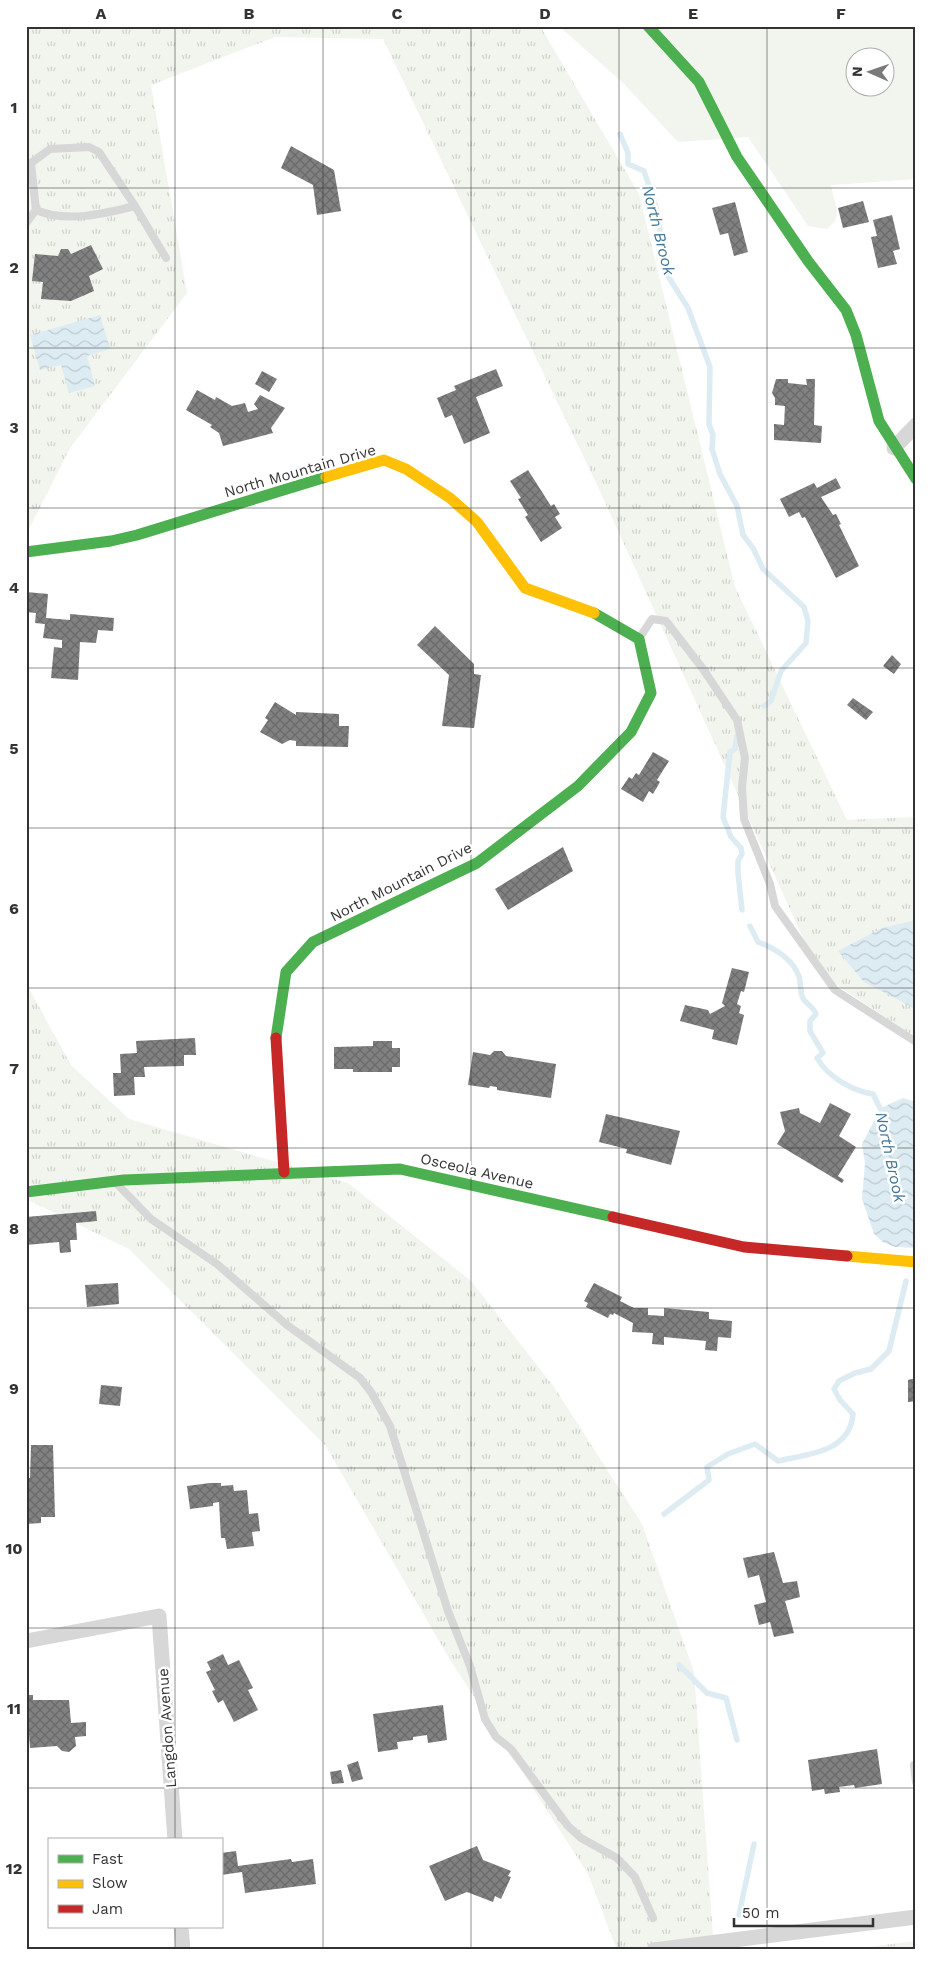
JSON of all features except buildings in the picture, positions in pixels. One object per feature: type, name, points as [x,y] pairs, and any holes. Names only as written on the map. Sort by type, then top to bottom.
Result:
[{"type":"street","points":[[648,26],[699,82],[737,157],[808,261],[846,310],[856,334],[879,421],[894,448],[916,479]]},
{"type":"street","points":[[894,448],[916,424]]},
{"type":"street","name":"North Mountain Drive","points":[[26,552],[111,541],[384,460],[406,469],[450,498],[477,522],[525,588],[601,615],[639,639],[651,693],[630,732],[578,786],[477,863],[313,942],[286,972],[276,1040],[284,1172]]},
{"type":"street","name":"Osceola Avenue","points":[[26,1192],[114,1182],[284,1172],[400,1169],[744,1247],[916,1262]]},
{"type":"street","name":"Langdon Avenue","points":[[26,1641],[159,1616],[175,1838]]},
{"type":"street","points":[[654,1950],[916,1917]]},
{"type":"street","points":[[181,1928],[183,1950]]},
{"type":"lane","points":[[26,223],[36,210],[29,163],[50,149],[88,147],[98,152],[135,206],[166,258]]},
{"type":"lane","points":[[36,210],[52,217],[103,214],[135,206]]},
{"type":"lane","points":[[639,639],[652,619],[666,621],[704,669],[737,720],[745,758],[742,788],[744,819],[770,884],[774,906],[835,990],[916,1042]]},
{"type":"lane","points":[[114,1182],[151,1219],[217,1264],[287,1324],[360,1378],[371,1392],[390,1426],[448,1611],[470,1666],[485,1719],[496,1736],[511,1749],[568,1826],[580,1838],[617,1858],[635,1877],[653,1918]]},
{"type":"lane","points":[[914,1765],[916,1782]]},
{"type":"green space","points":[[26,26],[540,26],[639,194],[735,587],[847,820],[916,817],[916,1038],[819,973],[599,489],[383,39],[275,37],[151,85],[187,293],[70,448],[26,535]]},
{"type":"green space","points":[[559,26],[916,26],[916,179],[831,185],[837,215],[832,224],[826,229],[808,226],[748,137],[678,142],[623,83]]},
{"type":"green space","points":[[26,983],[71,1065],[129,1119],[348,1183],[471,1281],[554,1387],[642,1524],[694,1672],[714,1950],[617,1950],[588,1874],[449,1658],[325,1445],[129,1249],[26,1199]]},
{"type":"green space","points":[[916,1941],[916,1950],[845,1950]]},
{"type":"water","points":[[100,315],[110,349],[87,356],[95,386],[69,393],[61,365],[40,370],[30,335]]},
{"type":"water","points":[[916,920],[916,1009],[864,982],[838,951],[882,928]]},
{"type":"water","points":[[903,1098],[916,1102],[916,1248],[895,1247],[883,1242],[874,1234],[862,1199],[865,1163],[862,1144],[881,1108]]},
{"type":"waterway","name":"North Brook","points":[[620,134],[628,153],[628,164],[644,171],[656,207],[668,276],[688,308],[710,367],[709,424],[713,435],[712,449],[720,474],[737,506],[743,535],[753,548],[763,569],[804,607],[808,621],[806,643],[781,671],[771,701],[764,706]]},
{"type":"waterway","name":"North Brook","points":[[737,736],[735,749],[730,752],[723,817],[731,837],[741,848],[742,854],[738,861],[738,873],[742,910]]},
{"type":"waterway","name":"North Brook","points":[[750,926],[758,942],[782,955],[796,970],[803,998],[816,1014],[810,1021],[810,1031],[823,1053],[817,1058],[821,1065],[841,1082],[857,1090],[873,1094],[883,1114]]},
{"type":"waterway","name":"North Brook","points":[[664,1514],[709,1480],[707,1467],[728,1454],[755,1444],[778,1461],[815,1453],[836,1444],[850,1427],[853,1414],[840,1400],[834,1389],[839,1381],[855,1373],[871,1369],[889,1351],[906,1281]]},
{"type":"waterway","name":"North Brook","points":[[679,1665],[707,1693],[726,1698],[737,1740]]},
{"type":"waterway","name":"North Brook","points":[[739,1915],[754,1844]]},
{"type":"traffic: fast","points":[[648,26],[699,82],[737,157],[808,261],[846,310],[856,335],[879,421],[916,479]]},
{"type":"traffic: fast","points":[[26,552],[111,541],[137,535],[326,477]]},
{"type":"traffic: fast","points":[[276,1038],[286,972],[313,942],[477,863],[578,786],[631,732],[651,693],[639,639],[594,613]]},
{"type":"traffic: fast","points":[[26,1192],[124,1180],[400,1169],[613,1217]]},
{"type":"traffic: slow","points":[[326,477],[384,460],[406,469],[450,498],[477,522],[525,588],[594,613]]},
{"type":"traffic: slow","points":[[847,1256],[916,1262]]},
{"type":"traffic: jam","points":[[276,1038],[284,1172]]},
{"type":"traffic: jam","points":[[613,1217],[744,1247],[847,1256]]}]
